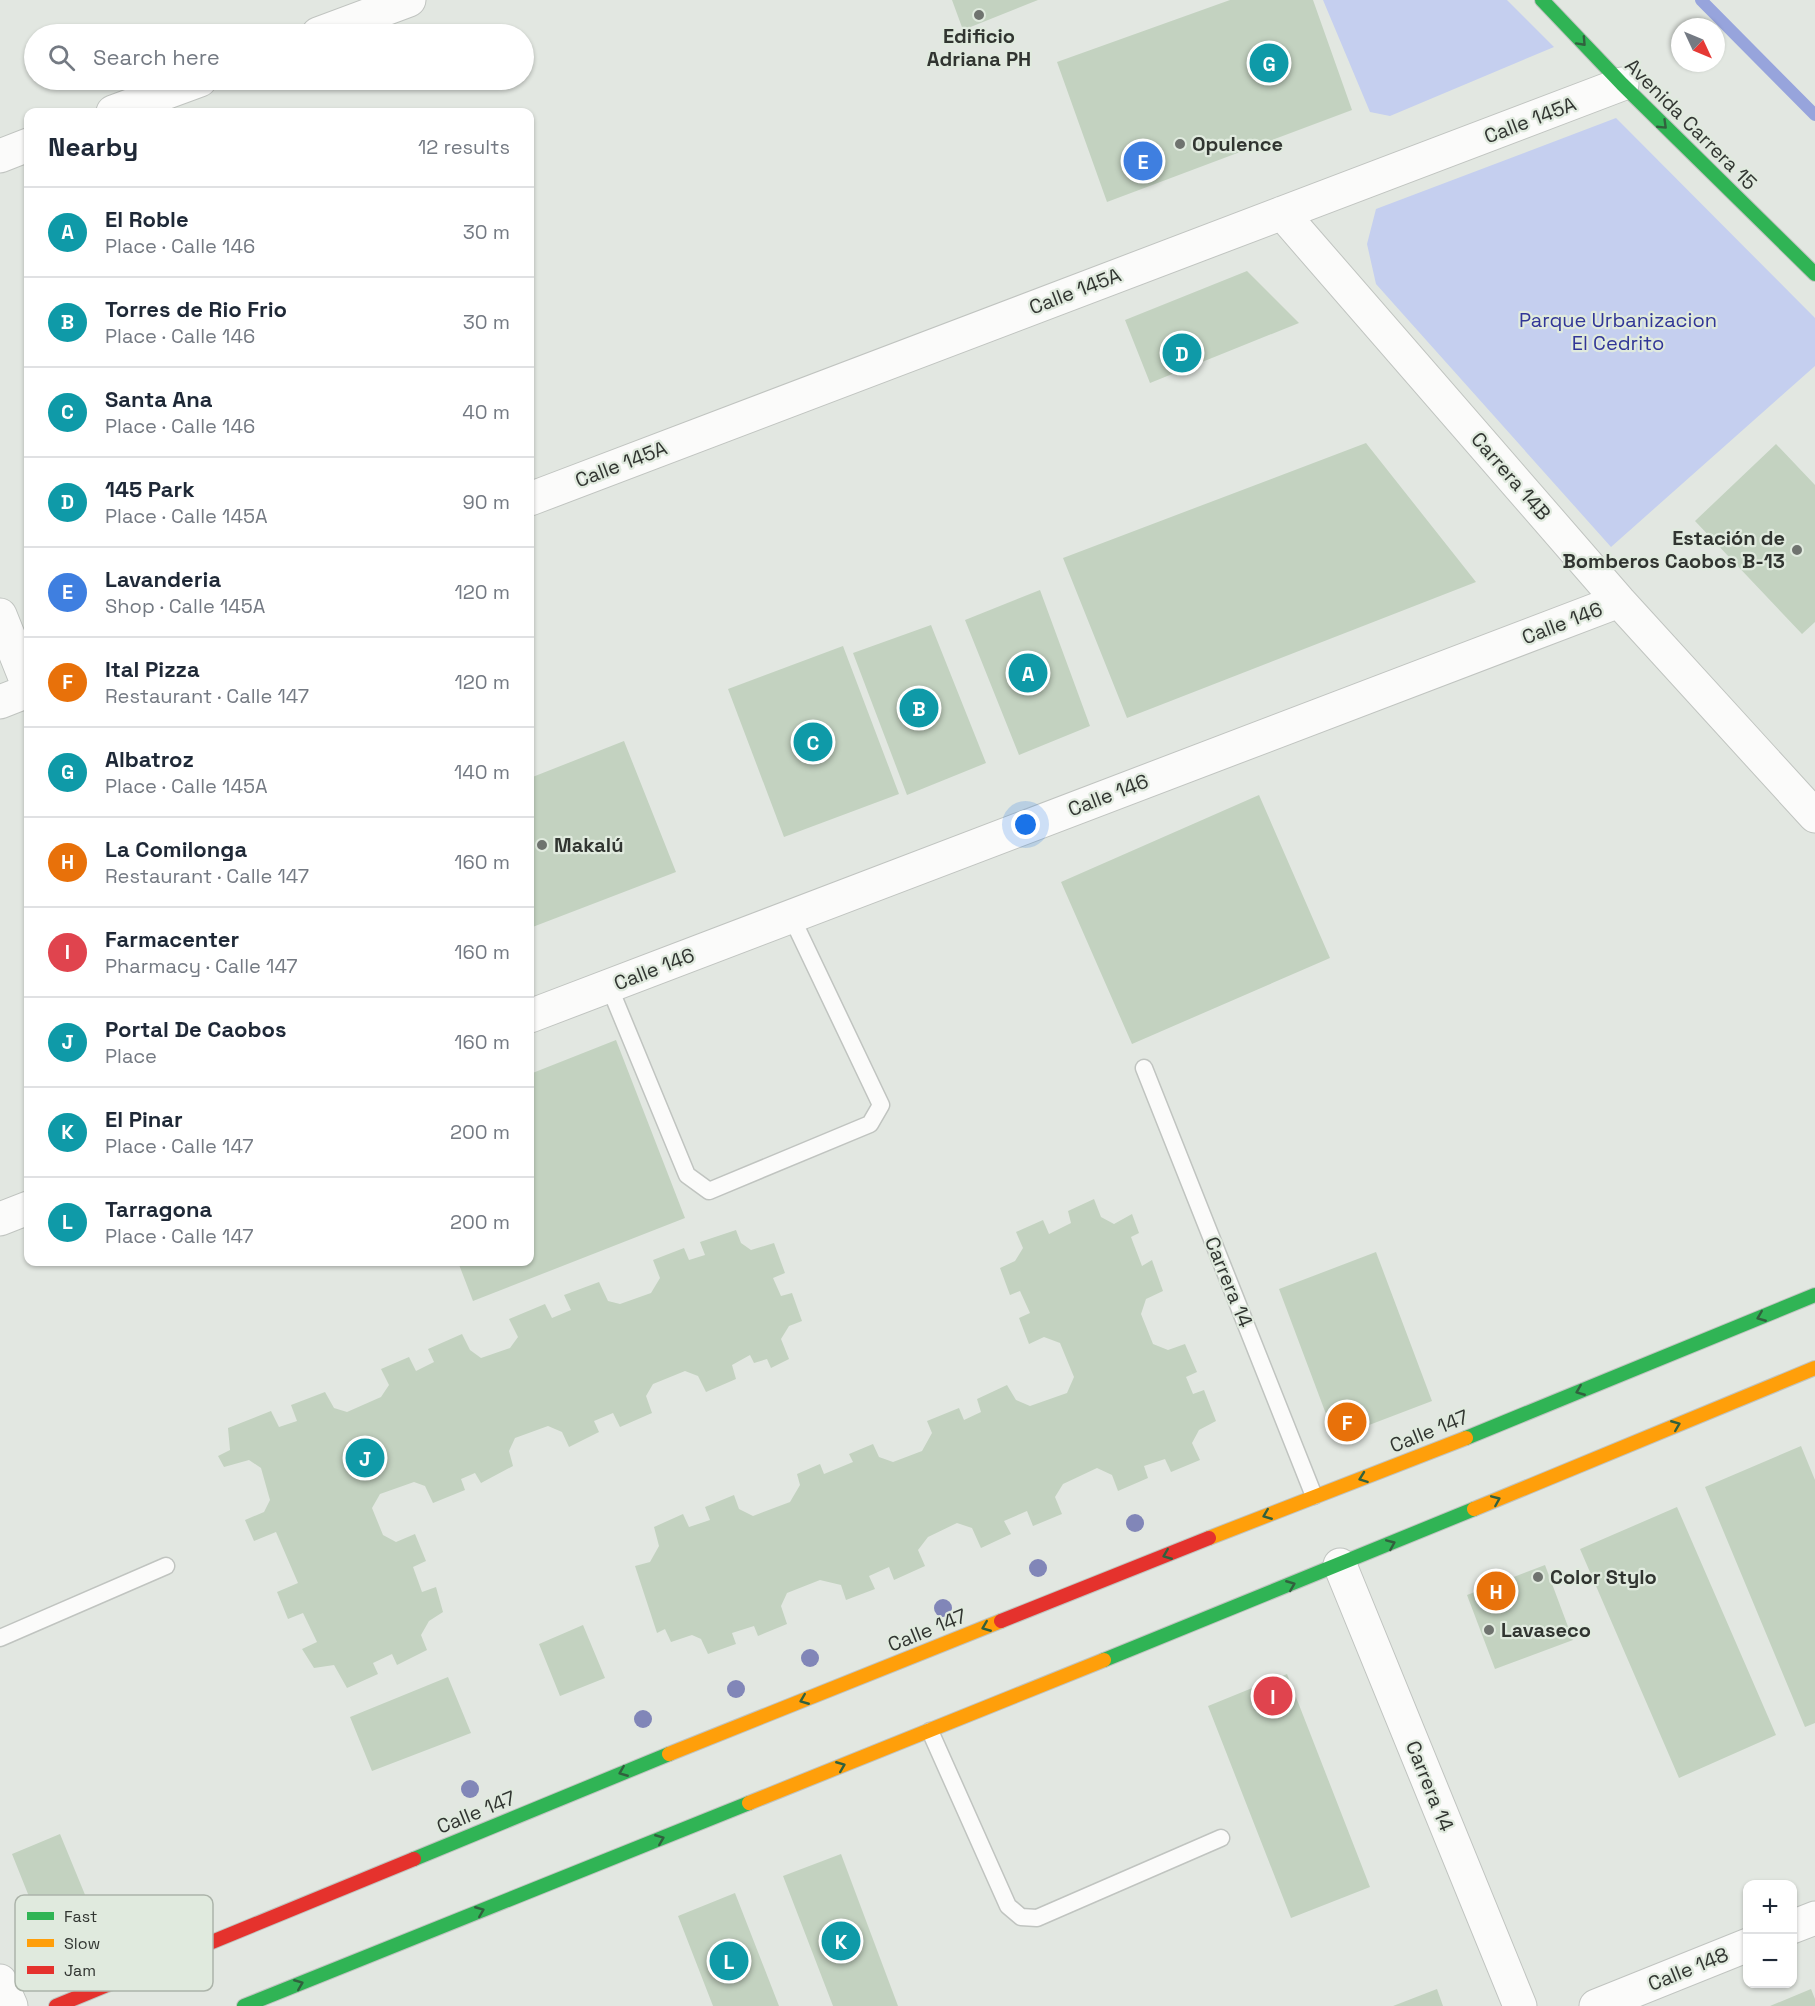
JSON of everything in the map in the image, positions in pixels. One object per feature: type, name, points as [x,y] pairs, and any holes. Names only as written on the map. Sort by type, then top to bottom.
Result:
[{"type":"main road","name":"Avenida Carrera 15","points":[[1542,0],[1622,84],[1815,274]]},
{"type":"main road","name":"Calle 147","points":[[213,1941],[602,1781],[1314,1496],[1423,1455],[1815,1295]]},
{"type":"main road","points":[[244,2006],[1340,1565],[1815,1368]]},
{"type":"main road","name":"Calle 147","points":[[56,2006],[92,1991]]},
{"type":"street","points":[[345,24],[409,0]]},
{"type":"street","name":"Calle 145A","points":[[534,497],[1622,84]]},
{"type":"street","points":[[124,108],[173,90]]},
{"type":"street","points":[[0,156],[24,147]]},
{"type":"street","name":"Carrera 14B","points":[[1282,213],[1619,601],[1815,816]]},
{"type":"street","name":"Calle 146","points":[[534,1014],[1619,601]]},
{"type":"street","points":[[0,615],[24,675]]},
{"type":"street","points":[[0,702],[24,693]]},
{"type":"street","points":[[0,1219],[24,1210]]},
{"type":"street","name":"Carrera 14","points":[[1340,1565],[1520,2006]]},
{"type":"street","points":[[1797,1925],[1815,1918]]},
{"type":"street","name":"Calle 148","points":[[1596,2006],[1743,1947]]},
{"type":"street","points":[[0,1982],[11,2006]]},
{"type":"lane","points":[[609,986],[687,1175],[709,1191],[870,1124],[880,1105],[791,916]]},
{"type":"lane","name":"Carrera 14","points":[[1144,1068],[1314,1496]]},
{"type":"lane","points":[[0,1638],[166,1566]]},
{"type":"lane","points":[[930,1731],[1008,1906],[1021,1917],[1037,1918],[1221,1838]]},
{"type":"green space","points":[[1323,0],[1507,0],[1554,47],[1390,116],[1370,112]]},
{"type":"green space","name":"Parque Urbanizacion El Cedrito","points":[[1616,118],[1815,318],[1815,366],[1611,547],[1376,284],[1367,244],[1376,209]]},
{"type":"building","name":"Edificio Adriana PH","points":[[952,0],[1038,0],[963,30]]},
{"type":"building","points":[[1230,0],[1313,0],[1352,110],[1107,202],[1057,62]]},
{"type":"building","points":[[1247,271],[1299,323],[1150,383],[1125,320]]},
{"type":"building","points":[[1366,443],[1476,582],[1127,718],[1063,558]]},
{"type":"building","points":[[1776,444],[1815,485],[1815,622],[1802,634],[1695,521]]},
{"type":"building","points":[[1040,590],[1090,726],[1019,755],[965,620]]},
{"type":"building","points":[[931,625],[986,763],[907,795],[853,653]]},
{"type":"building","points":[[843,646],[899,794],[784,837],[728,689]]},
{"type":"building","points":[[624,741],[676,872],[534,926],[534,776]]},
{"type":"building","points":[[1259,795],[1330,958],[1132,1044],[1061,882]]},
{"type":"building","points":[[616,1040],[685,1218],[473,1301],[460,1266],[534,1266],[534,1072]]},
{"type":"building","points":[[1094,1199],[1101,1217],[1114,1224],[1132,1214],[1139,1233],[1131,1237],[1142,1266],[1152,1260],[1163,1291],[1146,1299],[1141,1314],[1153,1344],[1168,1350],[1185,1344],[1197,1372],[1186,1377],[1193,1394],[1204,1390],[1216,1421],[1199,1430],[1192,1443],[1200,1460],[1171,1472],[1165,1459],[1144,1466],[1148,1478],[1118,1491],[1112,1475],[1097,1468],[1063,1484],[1055,1497],[1062,1514],[1033,1526],[1027,1511],[1004,1521],[1011,1534],[981,1548],[972,1528],[957,1523],[928,1537],[918,1550],[925,1566],[894,1580],[889,1567],[869,1576],[875,1589],[846,1600],[841,1585],[820,1580],[787,1593],[781,1606],[787,1624],[758,1636],[754,1626],[732,1633],[736,1644],[708,1654],[701,1639],[692,1635],[671,1642],[665,1629],[657,1633],[635,1566],[650,1562],[659,1546],[654,1527],[683,1514],[689,1527],[710,1520],[705,1507],[734,1495],[739,1509],[753,1516],[790,1502],[800,1485],[797,1474],[820,1464],[824,1474],[853,1462],[849,1454],[873,1444],[879,1457],[893,1462],[922,1451],[932,1433],[927,1421],[959,1408],[964,1420],[981,1412],[977,1399],[1007,1385],[1016,1400],[1030,1406],[1067,1393],[1074,1377],[1060,1343],[1044,1337],[1029,1344],[1019,1318],[1030,1313],[1020,1291],[1010,1295],[1000,1268],[1015,1261],[1023,1248],[1016,1232],[1043,1220],[1049,1234],[1071,1223],[1068,1211]]},
{"type":"building","points":[[736,1230],[741,1243],[751,1250],[774,1243],[785,1273],[773,1278],[781,1296],[792,1293],[802,1321],[789,1326],[781,1339],[789,1359],[771,1368],[767,1359],[754,1363],[750,1355],[732,1365],[736,1379],[706,1392],[698,1376],[685,1371],[653,1384],[646,1396],[652,1413],[620,1427],[613,1413],[594,1421],[599,1432],[569,1447],[562,1432],[548,1426],[515,1438],[509,1451],[513,1466],[481,1483],[475,1473],[461,1479],[465,1490],[433,1503],[425,1486],[414,1482],[380,1494],[372,1508],[383,1535],[396,1542],[415,1534],[426,1561],[413,1567],[422,1592],[436,1587],[443,1612],[429,1621],[421,1635],[427,1650],[397,1665],[392,1654],[373,1663],[378,1674],[347,1688],[334,1665],[314,1668],[302,1649],[317,1642],[303,1613],[288,1619],[277,1592],[298,1583],[276,1532],[254,1541],[245,1520],[264,1512],[270,1500],[261,1468],[249,1460],[224,1467],[218,1456],[230,1450],[228,1428],[271,1411],[279,1427],[297,1421],[291,1405],[325,1392],[334,1408],[347,1412],[381,1397],[389,1385],[381,1369],[409,1357],[416,1371],[434,1362],[428,1349],[462,1334],[470,1350],[481,1358],[510,1348],[518,1337],[509,1319],[545,1304],[552,1318],[571,1310],[564,1295],[599,1282],[608,1301],[620,1304],[651,1293],[660,1278],[653,1260],[684,1248],[689,1260],[705,1255],[700,1242]]},
{"type":"building","points":[[1376,1252],[1432,1401],[1335,1438],[1279,1289]]},
{"type":"building","points":[[1801,1446],[1815,1480],[1815,1723],[1805,1727],[1705,1487]]},
{"type":"building","points":[[1677,1507],[1776,1735],[1679,1778],[1580,1549]]},
{"type":"building","points":[[1545,1565],[1573,1640],[1495,1669],[1467,1595]]},
{"type":"building","points":[[583,1625],[605,1678],[560,1696],[539,1644]]},
{"type":"building","points":[[1287,1674],[1370,1887],[1291,1918],[1208,1706]]},
{"type":"building","points":[[448,1677],[471,1733],[372,1771],[350,1717]]},
{"type":"building","points":[[60,1834],[85,1895],[28,1895],[12,1854]]},
{"type":"building","points":[[841,1854],[898,2006],[833,2006],[783,1876]]},
{"type":"building","points":[[735,1893],[779,2006],[713,2006],[678,1916]]},
{"type":"building","points":[[1437,1989],[1443,2006],[1393,2006]]},
{"type":"building","points":[[1811,1989],[1815,2006],[1770,2006]]},
{"type":"waterway","points":[[1701,0],[1815,115]]},
{"type":"traffic: fast","points":[[1542,0],[1622,84],[1815,274]]},
{"type":"traffic: fast","points":[[1466,1438],[1815,1295]]},
{"type":"traffic: fast","points":[[1104,1660],[1474,1509]]},
{"type":"traffic: fast","points":[[414,1859],[669,1754]]},
{"type":"traffic: fast","points":[[244,2006],[749,1803]]},
{"type":"traffic: slow","points":[[1474,1509],[1815,1368]]},
{"type":"traffic: slow","points":[[1209,1538],[1466,1438]]},
{"type":"traffic: slow","points":[[669,1754],[1001,1621]]},
{"type":"traffic: slow","points":[[749,1803],[1104,1660]]},
{"type":"traffic: jam","points":[[1001,1621],[1209,1538]]},
{"type":"traffic: jam","points":[[213,1942],[414,1859]]},
{"type":"traffic: jam","points":[[56,2006],[93,1991]]},
{"type":"place","name":"Edificio Adriana PH","points":[[979,15]]},
{"type":"place","name":"Albatroz","points":[[1269,63]]},
{"type":"place","name":"Opulence","points":[[1180,144]]},
{"type":"place","name":"Lavanderia","points":[[1143,161]]},
{"type":"place","name":"145 Park","points":[[1182,353]]},
{"type":"place","name":"Estación de Bomberos Caobos B-13","points":[[1797,550]]},
{"type":"place","name":"El Roble","points":[[1028,673]]},
{"type":"place","name":"Torres de Rio Frio","points":[[919,708]]},
{"type":"place","name":"Santa Ana","points":[[813,742]]},
{"type":"place","name":"Makalú","points":[[542,845]]},
{"type":"place","name":"Ital Pizza","points":[[1347,1422]]},
{"type":"place","name":"Portal De Caobos","points":[[365,1458]]},
{"type":"place","name":"Color Stylo","points":[[1538,1577]]},
{"type":"place","name":"La Comilonga","points":[[1496,1591]]},
{"type":"place","name":"Lavaseco","points":[[1489,1630]]},
{"type":"place","name":"Farmacenter","points":[[1273,1696]]},
{"type":"place","name":"El Pinar","points":[[841,1941]]},
{"type":"place","name":"Tarragona","points":[[729,1961]]}]
